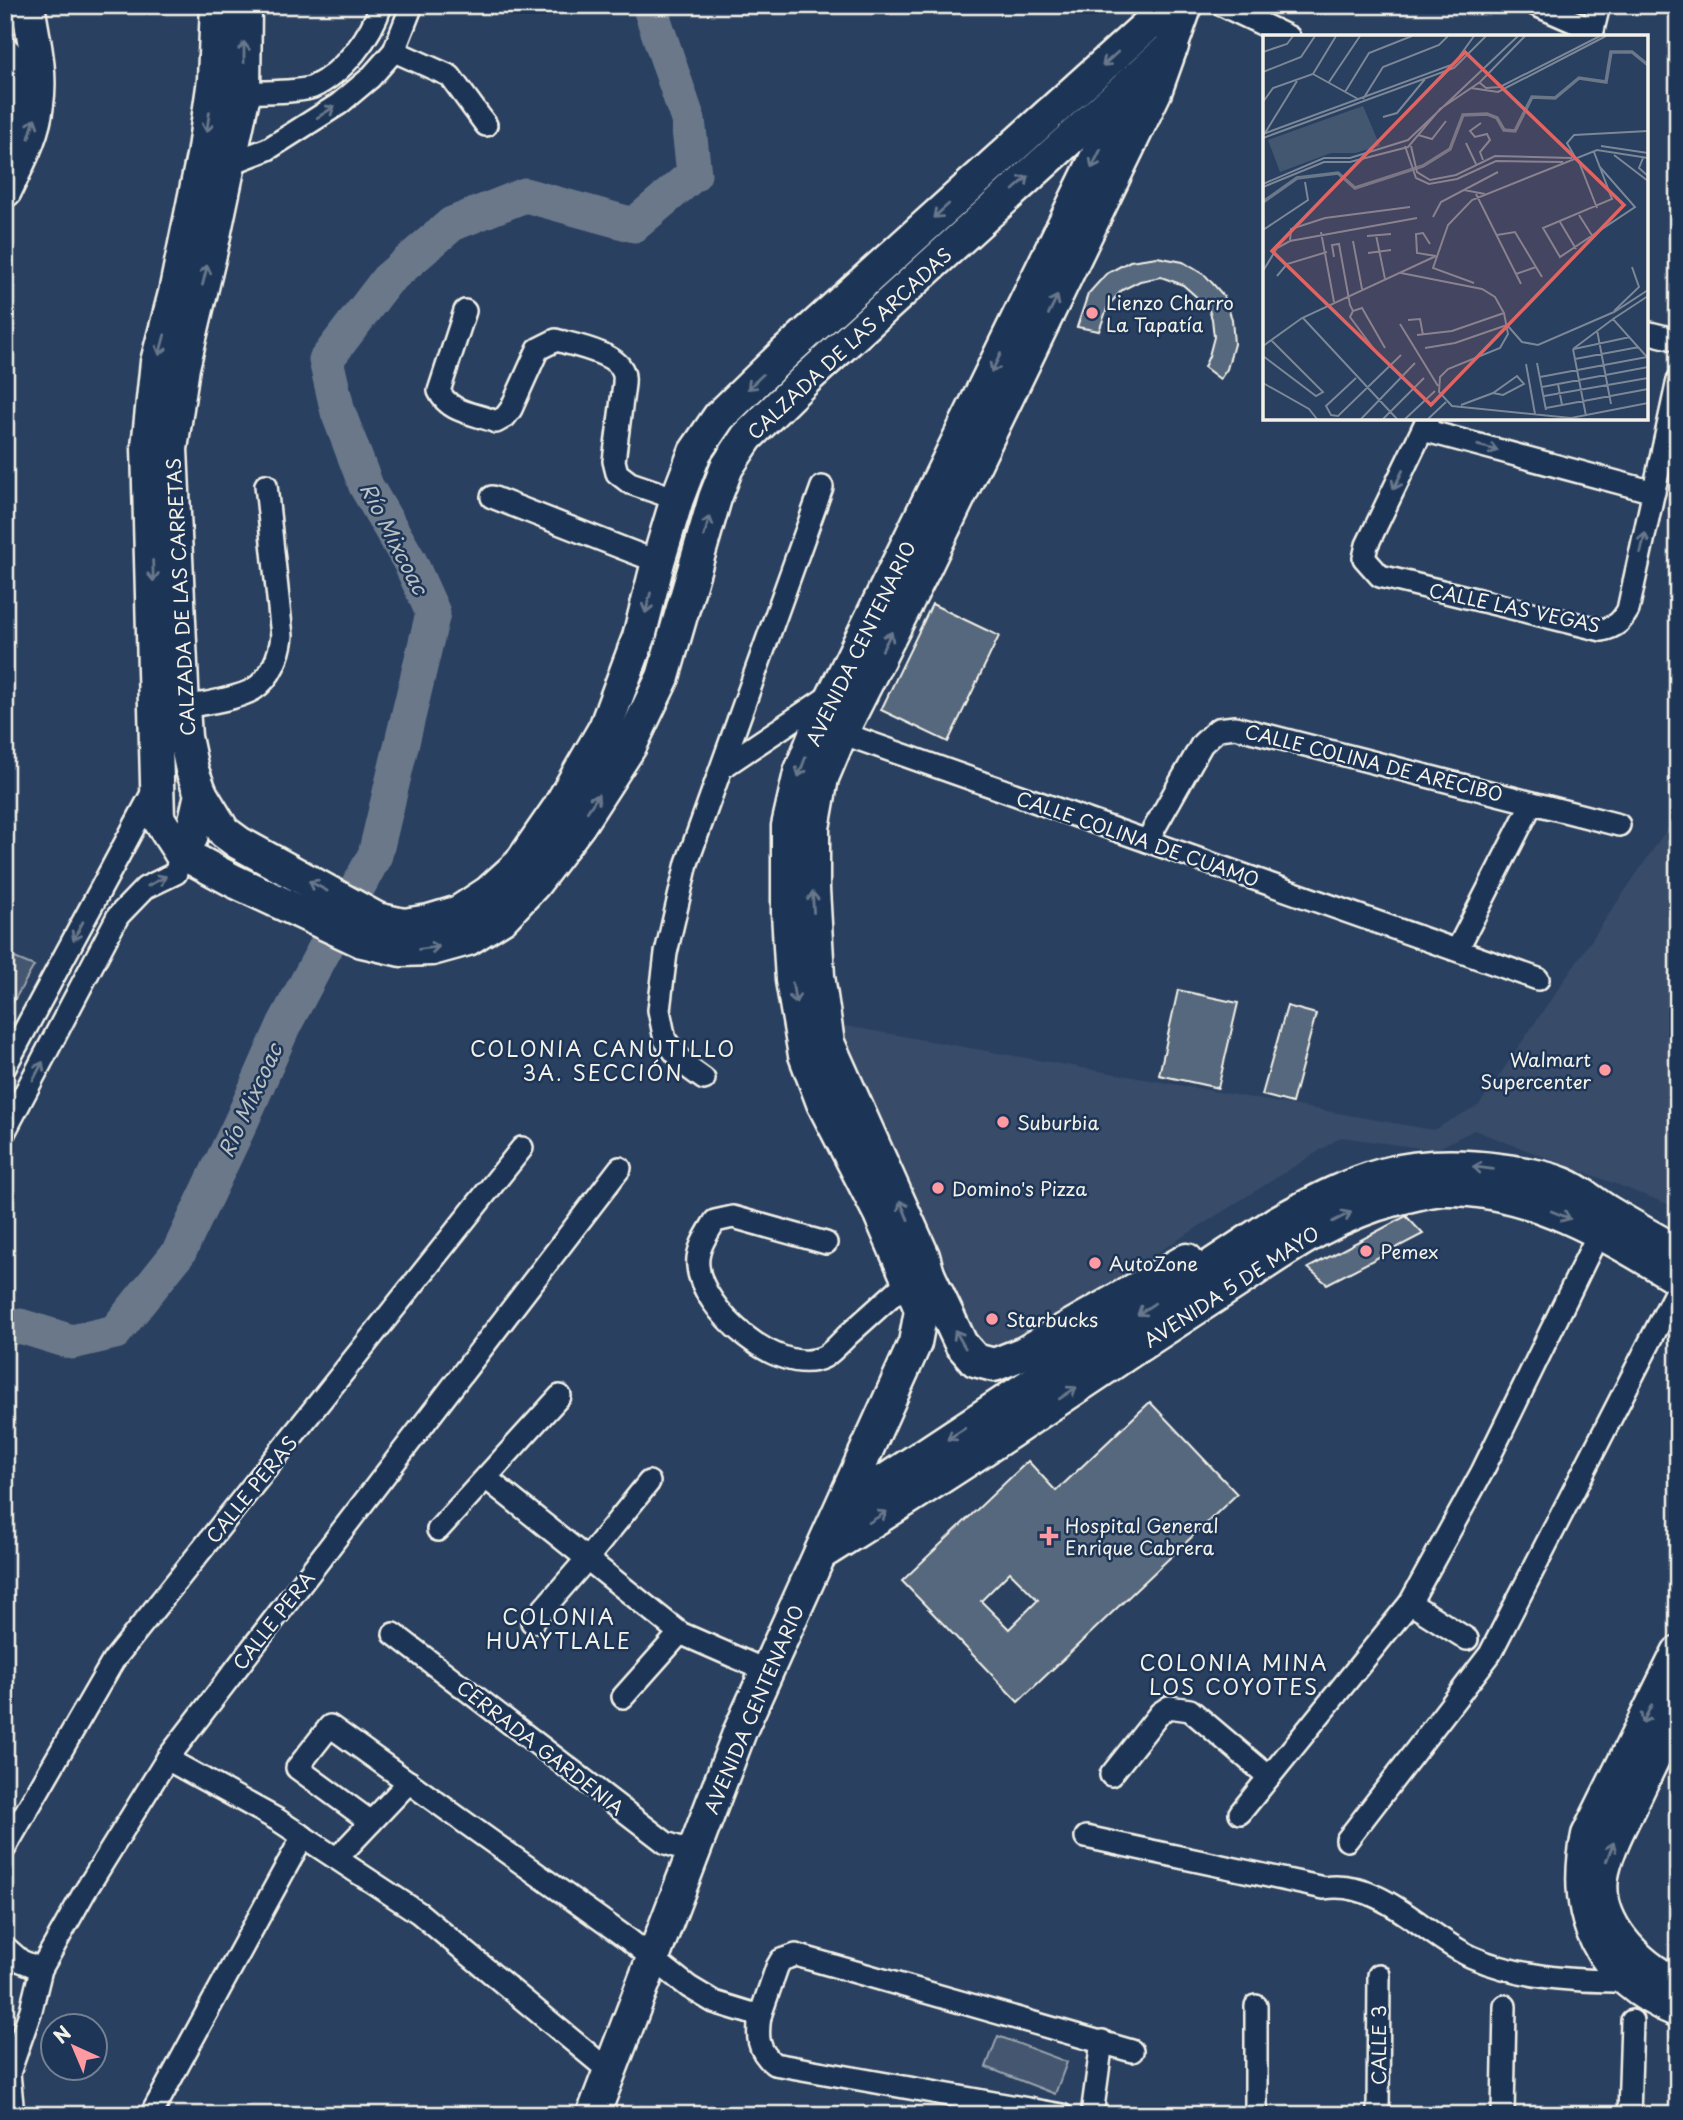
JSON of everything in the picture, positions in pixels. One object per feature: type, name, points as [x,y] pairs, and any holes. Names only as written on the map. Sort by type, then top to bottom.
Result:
[{"type":"main road","points":[[5,191],[25,148],[37,104],[38,78],[28,5]]},
{"type":"main road","name":"CALZADA DE LAS CARRETAS","points":[[201,794],[192,770],[185,737],[171,449],[183,367],[211,250],[217,5]]},
{"type":"main road","name":"CALZADA DE LAS CARRETAS","points":[[157,785],[148,447],[157,362],[214,167],[244,93],[245,5]]},
{"type":"main road","name":"AVENIDA CENTENARIO","points":[[593,2115],[740,1731],[915,1343],[919,1287],[898,1252],[822,1103],[805,1055],[792,980],[788,913],[788,826],[800,773],[869,676],[925,567],[1155,92],[1172,46],[1170,10]]},
{"type":"main road","name":"AVENIDA CENTENARIO","points":[[830,729],[835,692],[1170,10]]},
{"type":"main road","name":"CALZADA DE LAS ARCADAS","points":[[157,785],[158,818],[180,852],[234,881],[370,930],[429,921],[459,912],[488,893],[520,864],[558,809],[605,728],[639,637],[677,499],[695,453],[719,416],[784,354],[1170,10]]},
{"type":"main road","name":"CALZADA DE LAS ARCADAS","points":[[201,794],[224,832],[401,950],[432,949],[468,939],[503,917],[534,884],[579,825],[630,746],[663,677],[715,498],[727,467],[747,437],[806,379],[1172,46]]},
{"type":"main road","points":[[5,54],[13,103],[5,133]]},
{"type":"main road","points":[[784,354],[806,379]]},
{"type":"main road","points":[[180,852],[191,838],[201,794]]},
{"type":"main road","name":"AVENIDA 5 DE MAYO","points":[[841,1510],[1276,1223],[1354,1184],[1396,1171],[1425,1179],[1446,1189],[1494,1193],[1604,1223],[1678,1252]]},
{"type":"main road","name":"AVENIDA 5 DE MAYO","points":[[820,1553],[958,1467],[1145,1341],[1331,1223],[1425,1179]]},
{"type":"main road","points":[[919,1287],[975,1360],[994,1365],[1024,1353],[1217,1245],[1276,1223]]},
{"type":"main road","name":"AVENIDA 5 DE MAYO","points":[[1604,1223],[1678,1278]]},
{"type":"main road","points":[[1677,1655],[1588,1835],[1583,1861],[1584,1904],[1597,1942],[1625,1981],[1647,1997],[1678,2011]]},
{"type":"main road","points":[[1678,1708],[1618,1830],[1608,1856],[1602,1884],[1606,1909],[1616,1933],[1638,1959],[1678,1985]]},
{"type":"street","points":[[214,80],[228,92],[311,88],[343,65],[365,37],[381,5]]},
{"type":"street","points":[[214,167],[268,149],[339,104],[370,78],[394,51],[412,5]]},
{"type":"street","points":[[1222,5],[1285,35]]},
{"type":"street","points":[[1536,5],[1592,34],[1599,5]]},
{"type":"street","points":[[394,51],[450,76],[486,125]]},
{"type":"street","points":[[465,311],[439,391],[450,407],[496,422],[505,417],[511,410],[538,349],[556,340],[606,356],[616,361],[623,371],[624,384],[614,461],[617,473],[630,483],[677,499]]},
{"type":"street","points":[[1648,332],[1678,340]]},
{"type":"street","name":"CALLE LAS VEGAS","points":[[1425,424],[1367,545],[1364,558],[1380,576],[1602,630],[1621,622],[1628,610],[1678,380]]},
{"type":"street","points":[[1425,424],[1654,492]]},
{"type":"street","points":[[183,707],[212,703],[254,689],[271,670],[281,653],[282,636],[266,485]]},
{"type":"street","points":[[704,1079],[686,1066],[665,1040],[659,1010],[666,953],[687,863],[822,487]]},
{"type":"street","points":[[492,497],[658,562]]},
{"type":"street","points":[[723,767],[835,692],[869,676]]},
{"type":"street","name":"CALLE COLINA DE ARECIBO","points":[[1147,841],[1202,744],[1219,729],[1236,727],[1619,825]]},
{"type":"street","name":"CALLE COLINA DE CUAMO","points":[[830,729],[1538,979]]},
{"type":"street","name":"CALZADA DE LAS CARRETAS","points":[[5,1067],[157,785]]},
{"type":"street","points":[[1457,950],[1532,803]]},
{"type":"street","points":[[5,1131],[118,916],[145,888],[176,873],[180,852]]},
{"type":"street","name":"CALLE PERAS","points":[[5,1848],[113,1661],[522,1148]]},
{"type":"street","name":"CALLE PERA","points":[[13,2115],[9,2073],[31,2010],[41,1969],[167,1759],[620,1168]]},
{"type":"street","points":[[826,1243],[733,1217],[715,1221],[702,1242],[697,1265],[709,1297],[741,1333],[775,1355],[804,1362],[824,1356],[919,1287]]},
{"type":"street","points":[[1240,1813],[1410,1603],[1482,1472],[1604,1223]]},
{"type":"street","points":[[1347,1840],[1490,1654],[1678,1287]]},
{"type":"street","points":[[438,1530],[559,1396]]},
{"type":"street","points":[[486,1478],[680,1633],[767,1671]]},
{"type":"street","points":[[532,1622],[649,1482]]},
{"type":"street","points":[[1410,1603],[1467,1639]]},
{"type":"street","points":[[624,1697],[680,1633]]},
{"type":"street","name":"CERRADA GARDENIA","points":[[394,1634],[666,1843],[692,1852]]},
{"type":"street","points":[[1111,1775],[1160,1713],[1168,1707],[1190,1710],[1269,1777]]},
{"type":"street","points":[[371,1822],[297,1769],[330,1726],[653,1957],[689,1987],[714,2003],[760,2016]]},
{"type":"street","points":[[167,1759],[338,1857],[419,1913],[609,2071]]},
{"type":"street","points":[[338,1857],[409,1782]]},
{"type":"street","points":[[151,2115],[303,1836]]},
{"type":"street","points":[[1086,1837],[1324,1888],[1346,1888],[1385,1900],[1470,1956],[1503,1968],[1582,1981],[1625,1981]]},
{"type":"street","points":[[5,1947],[21,1962],[41,1969]]},
{"type":"street","points":[[1062,2115],[774,2064],[765,2056],[757,2036],[760,2016],[777,1967],[788,1956],[796,1955],[1132,2051]]},
{"type":"street","name":"CALLE 3","points":[[1378,2115],[1379,1975]]},
{"type":"street","points":[[1256,2006],[1256,2115]]},
{"type":"street","points":[[1503,2115],[1505,2007]]},
{"type":"street","points":[[1629,2115],[1632,2021]]},
{"type":"street","points":[[1092,2115],[1102,2041]]},
{"type":"shaded area","points":[[1678,813],[1678,1208],[1474,1130],[1435,1150],[1341,1137],[1009,1346],[997,1352],[984,1347],[972,1327],[949,1271],[894,1158],[840,1025],[1433,1130],[1479,1105]]},
{"type":"shaded area","points":[[5,954],[34,966],[5,1016]]},
{"type":"shaded area","points":[[998,2036],[1067,2062],[1055,2094],[986,2067]]},
{"type":"shaded area","points":[[640,2104],[705,2115],[635,2115]]},
{"type":"building","name":"Lienzo Charro La Tapatía","points":[[1157,257],[1183,262],[1206,276],[1223,295],[1232,319],[1234,344],[1227,369],[1220,379],[1204,367],[1214,337],[1208,307],[1183,285],[1161,277],[1140,281],[1122,290],[1108,306],[1099,331],[1077,327],[1088,294],[1106,274],[1130,261]]},
{"type":"building","points":[[932,604],[999,636],[948,742],[881,710]]},
{"type":"building","points":[[1178,990],[1238,1003],[1218,1088],[1159,1075]]},
{"type":"building","points":[[1287,1006],[1316,1014],[1292,1103],[1262,1095]]},
{"type":"building","name":"Pemex","points":[[1406,1216],[1423,1234],[1327,1284],[1308,1268]]},
{"type":"building","name":"Hospital General Enrique Cabrera","points":[[1150,1402],[1237,1494],[1018,1702],[902,1581],[1028,1461],[1056,1491]],"holes":[[[1010,1572],[1038,1600],[1009,1629],[981,1601]]]},
{"type":"waterway","name":"Río Mixcoac","points":[[5,1329],[20,1326],[72,1342],[115,1332],[179,1252],[284,1025],[375,855],[433,613],[410,562],[366,486],[338,412],[326,360],[387,280],[452,224],[525,195],[634,225],[694,174],[688,120],[649,5]]},
{"type":"place","name":"Lienzo Charro La Tapatía","points":[[1092,313]]},
{"type":"place","name":"Walmart Supercenter","points":[[1605,1070]]},
{"type":"place","name":"Suburbia","points":[[1003,1122]]},
{"type":"place","name":"Domino's Pizza","points":[[938,1188]]},
{"type":"place","name":"Pemex","points":[[1366,1251]]},
{"type":"place","name":"AutoZone","points":[[1095,1263]]},
{"type":"place","name":"Starbucks","points":[[992,1319]]},
{"type":"place","name":"Hospital General Enrique Cabrera","points":[[1049,1536]]},
{"type":"district","name":"COLONIA CANUTILLO 3A. SECCIÓN","points":[[603,1060]]},
{"type":"district","name":"COLONIA HUAYTLALE","points":[[559,1628]]},
{"type":"district","name":"COLONIA MINA LOS COYOTES","points":[[1234,1674]]}]
